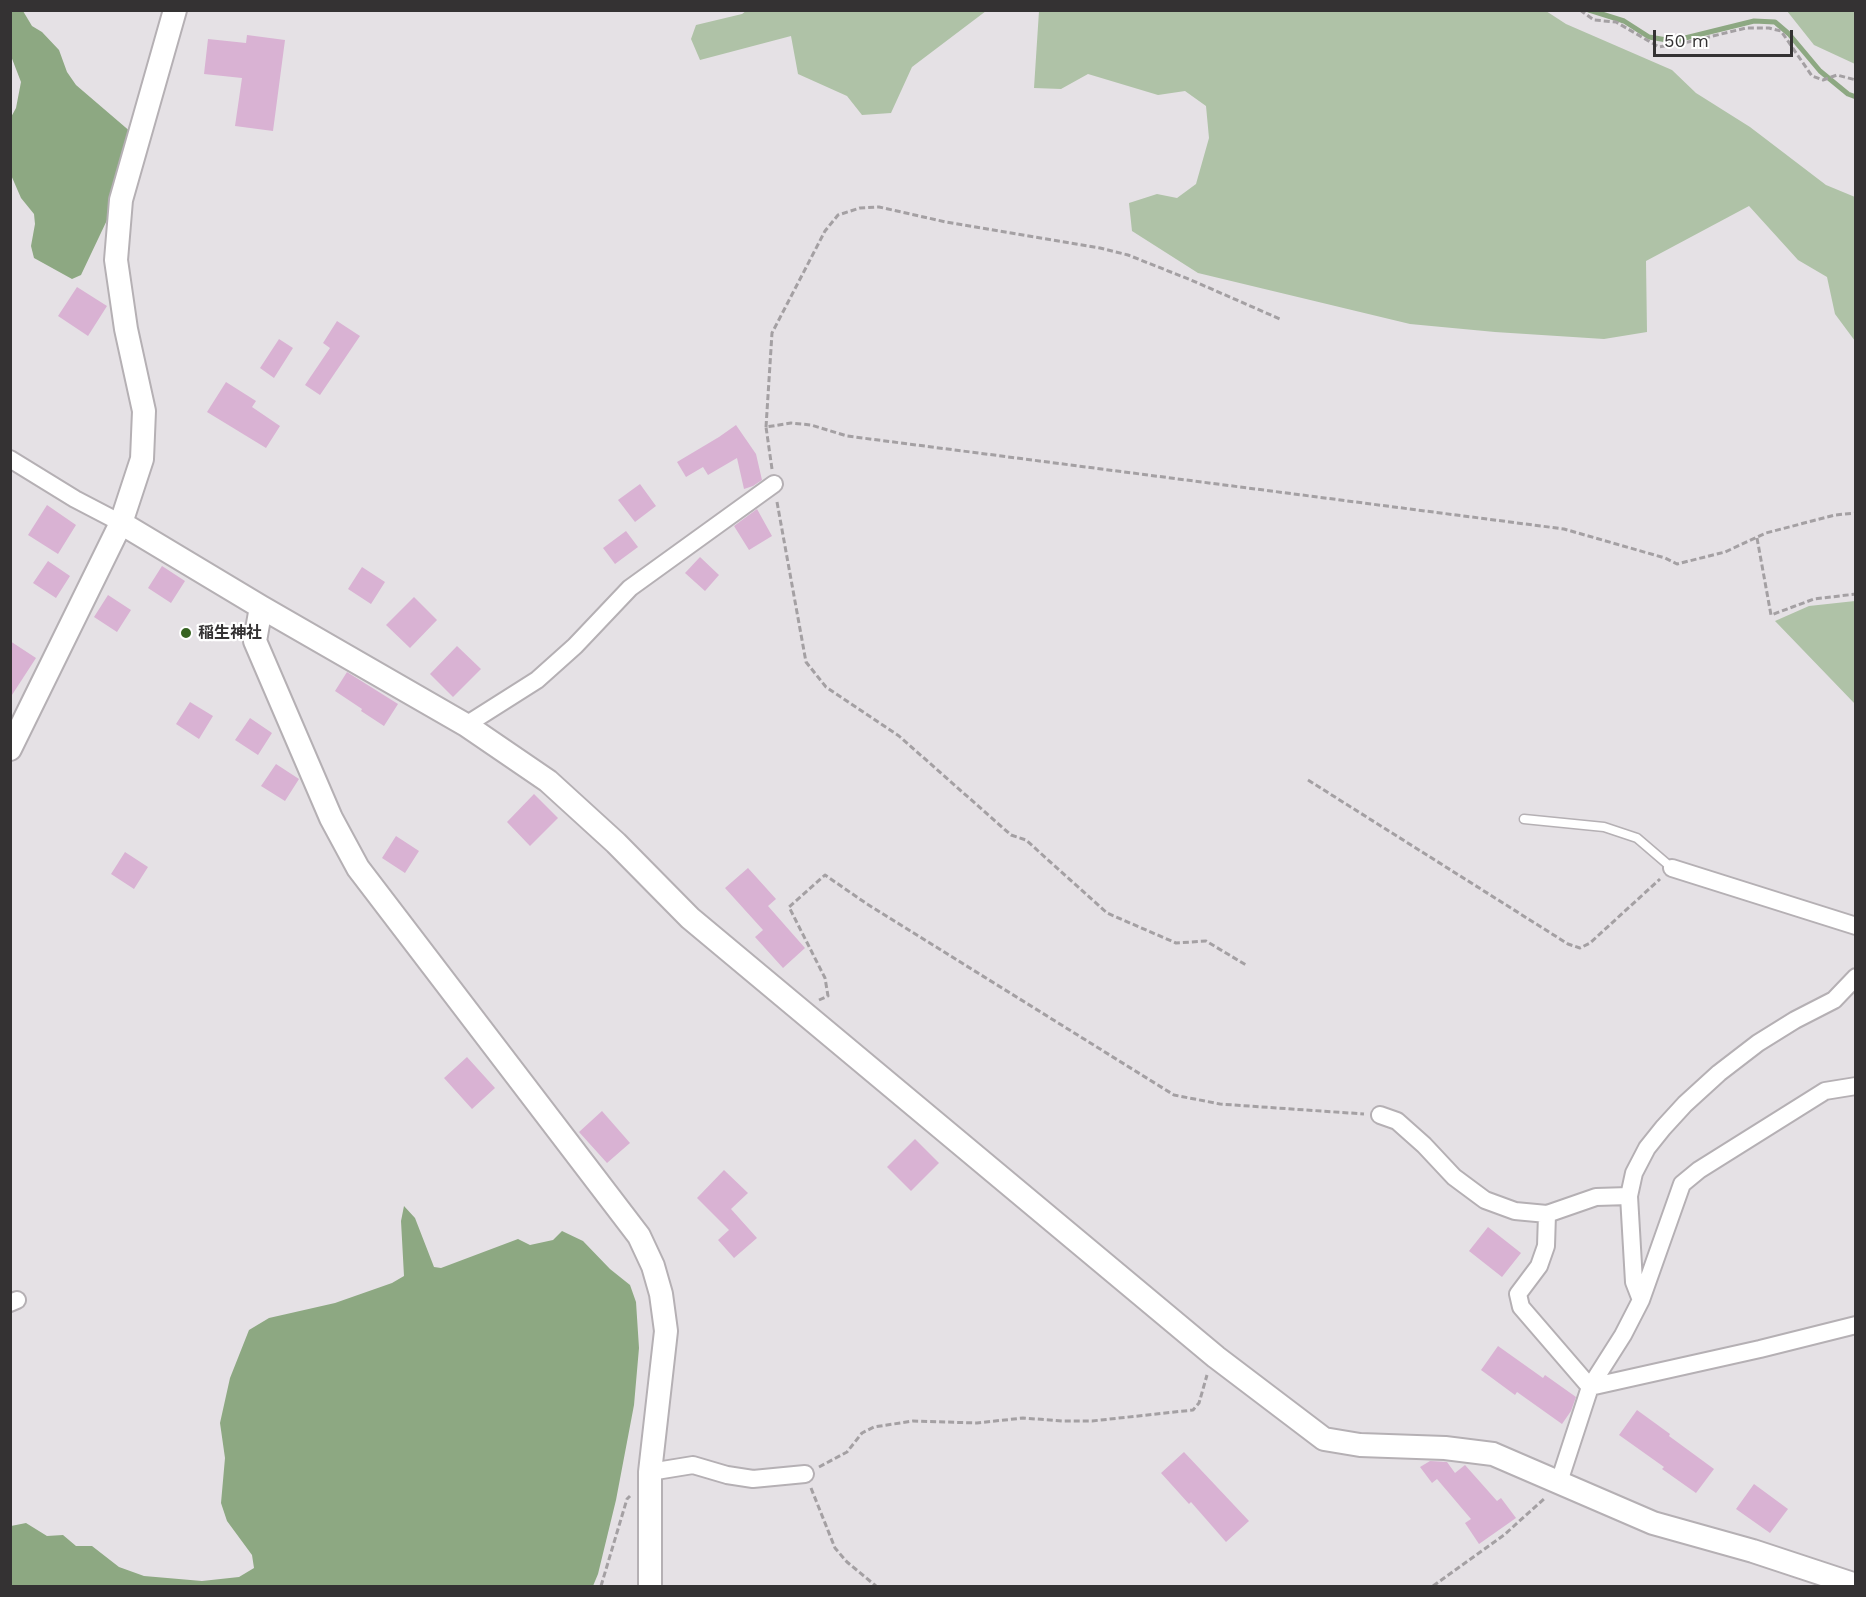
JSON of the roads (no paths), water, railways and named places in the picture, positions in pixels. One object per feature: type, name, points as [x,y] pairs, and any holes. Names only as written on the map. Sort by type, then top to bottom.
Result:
[{"type":"street","points":[[10,749],[122,523],[142,459],[144,411],[126,329],[116,260],[121,200],[175,10]]},
{"type":"street","points":[[10,459],[466,725],[548,782],[616,843],[690,918],[1216,1357],[1324,1439],[1359,1445],[1445,1448],[1493,1454],[1653,1523],[1754,1551],[1856,1585]]},
{"type":"street","points":[[466,725],[537,680],[575,646],[630,588],[774,484]]},
{"type":"street","points":[[261,607],[255,641],[332,818],[358,867],[639,1236],[653,1266],[661,1294],[666,1331],[650,1472],[650,1587]]},
{"type":"street","points":[[1672,868],[1856,926]]},
{"type":"street","points":[[1641,1300],[1634,1282],[1629,1196],[1634,1173],[1647,1148],[1685,1104],[1719,1073],[1758,1043],[1834,1000],[1856,977]]},
{"type":"street","points":[[1559,1482],[1590,1387],[1623,1335],[1641,1300],[1682,1184],[1699,1170],[1825,1091],[1856,1086]]},
{"type":"street","points":[[1380,1115],[1397,1121],[1424,1145],[1454,1177],[1485,1200],[1515,1212],[1547,1214],[1596,1197],[1629,1196]]},
{"type":"street","points":[[1547,1214],[1546,1246],[1539,1266],[1518,1294],[1521,1307],[1590,1387]]},
{"type":"street","points":[[1590,1387],[1856,1325]]},
{"type":"street","points":[[650,1472],[693,1465],[727,1475],[753,1479],[805,1474]]},
{"type":"lane","points":[[1524,819],[1604,827],[1637,838],[1672,868]]},
{"type":"waterway","points":[[1589,10],[1624,21],[1649,37],[1673,41],[1754,21],[1775,22],[1789,34],[1820,71],[1848,94],[1856,97]]},
{"type":"place","name":"稲生神社","points":[[186,633]]}]
